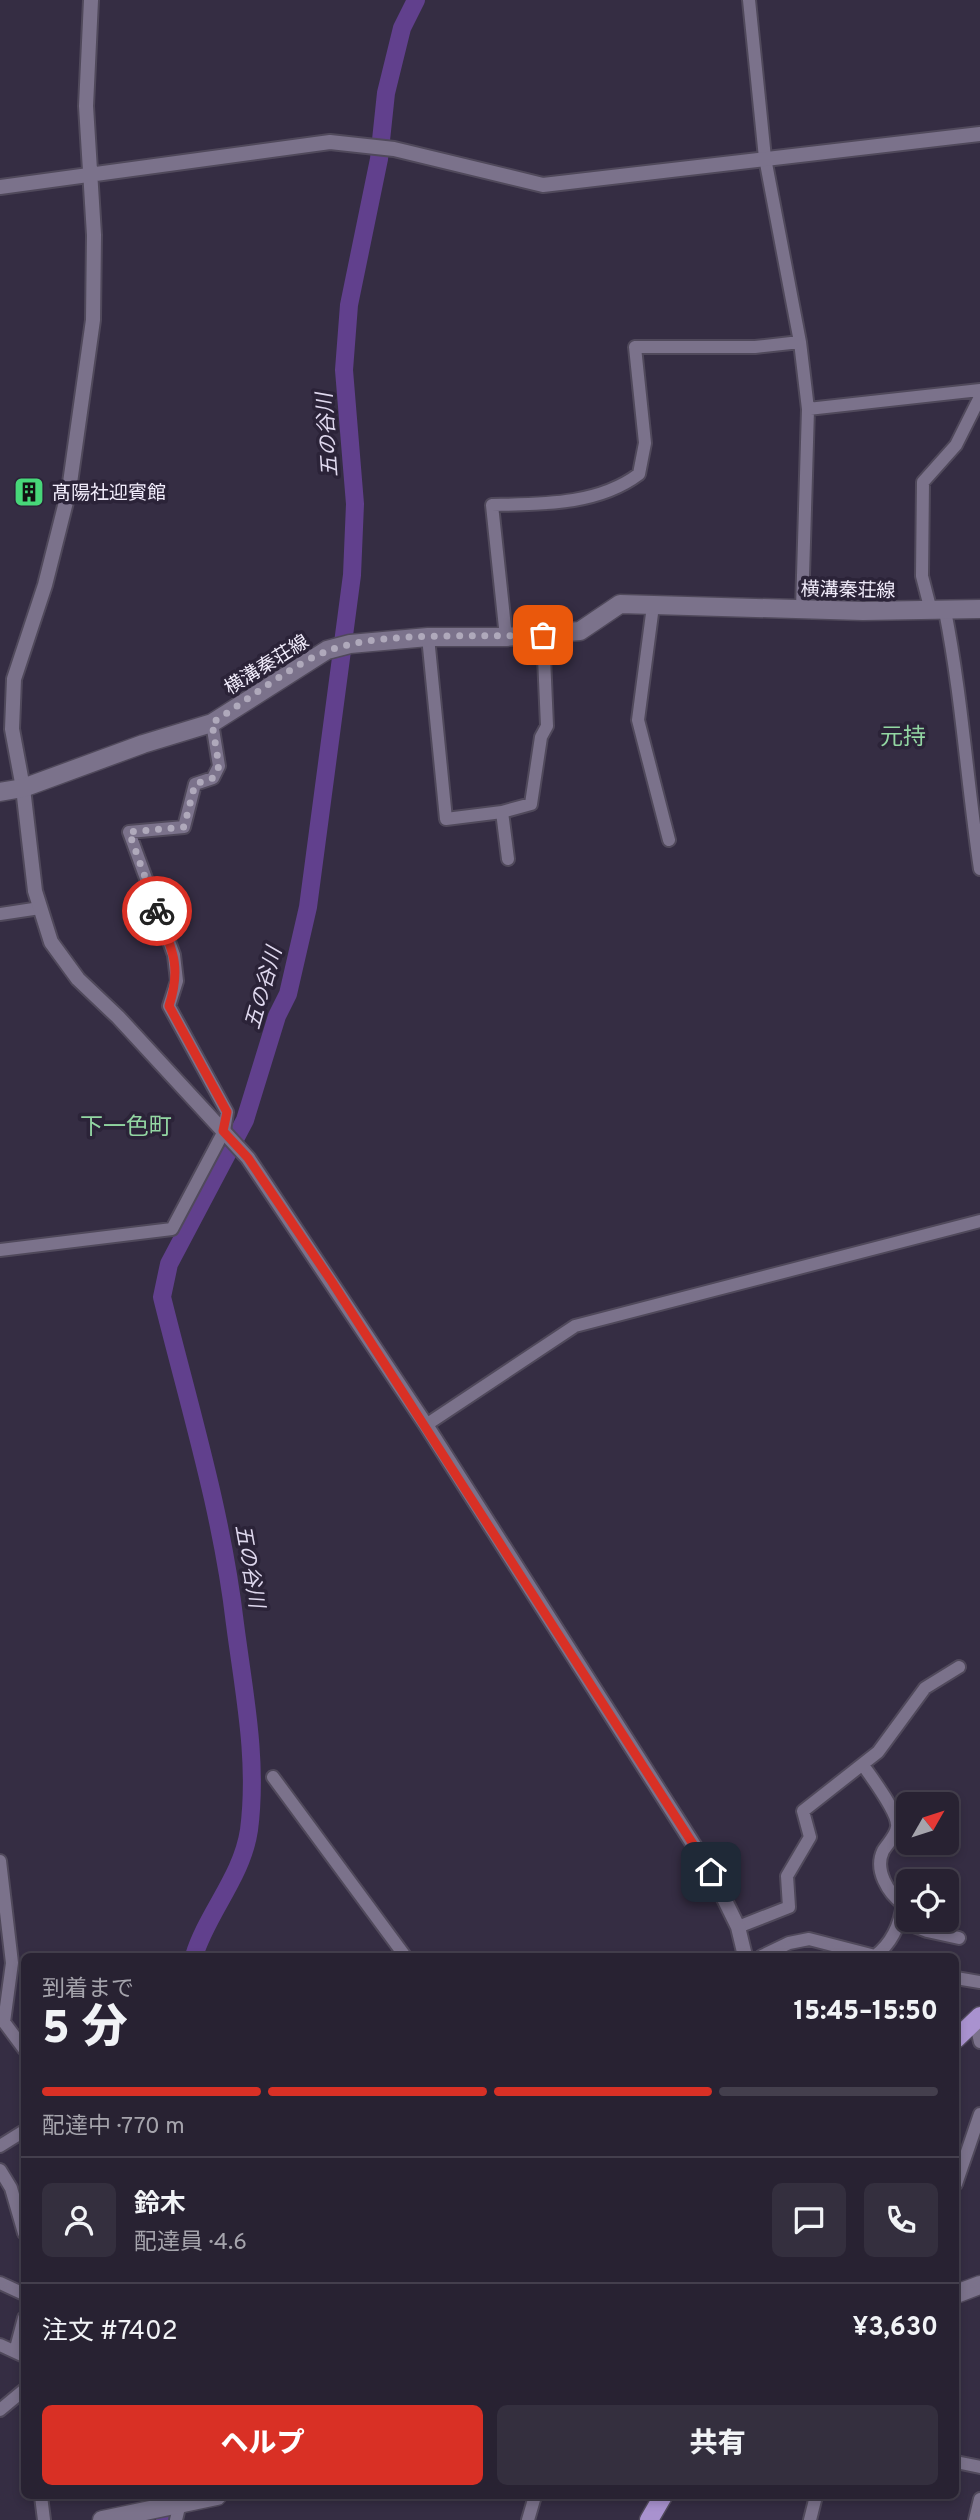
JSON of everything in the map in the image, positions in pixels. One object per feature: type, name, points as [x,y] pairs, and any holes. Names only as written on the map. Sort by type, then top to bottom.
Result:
[{"type":"main road","name":"横溝秦荘線","points":[[0,792],[23,788],[143,744],[212,723],[327,650],[351,644],[428,637],[506,637],[580,631],[620,604],[980,610]]},
{"type":"main road","points":[[959,2036],[978,2018]]},
{"type":"main road","points":[[959,2293],[980,2284]]},
{"type":"main road","points":[[102,2520],[158,2508],[178,2511],[209,2499]]},
{"type":"main road","points":[[649,2520],[661,2499]]},
{"type":"street","points":[[92,0],[86,106],[94,236],[93,320],[66,501],[45,585],[14,679],[12,729],[23,788],[35,891],[51,942],[78,979],[118,1017],[248,1158],[426,1425],[711,1872],[738,1927],[744,1953]]},
{"type":"street","points":[[749,0],[765,158],[800,342],[808,409],[802,609]]},
{"type":"street","points":[[0,187],[330,142],[394,149],[542,184],[980,134]]},
{"type":"street","points":[[506,637],[492,505],[540,504],[608,493],[639,474],[645,443],[635,346],[755,347],[800,342]]},
{"type":"street","points":[[808,409],[980,390]]},
{"type":"street","points":[[980,397],[956,446],[923,482],[922,576],[924,595],[938,611],[960,688],[968,788],[980,869]]},
{"type":"street","points":[[653,606],[638,720],[668,840]]},
{"type":"street","points":[[428,637],[446,819],[502,812],[531,804],[541,737],[547,726],[543,635]]},
{"type":"street","points":[[0,1250],[172,1229],[223,1131],[227,1112],[169,1006],[177,981],[174,955],[129,832],[184,827],[195,784],[213,778],[219,766],[212,723]]},
{"type":"street","points":[[502,812],[508,859]]},
{"type":"street","points":[[0,914],[40,908]]},
{"type":"street","points":[[426,1425],[575,1326],[980,1221]]},
{"type":"street","points":[[738,1927],[789,1908],[786,1876],[810,1837],[803,1811],[863,1765],[891,1737],[925,1688],[959,1667]]},
{"type":"street","points":[[863,1765],[895,1816],[897,1828],[882,1853],[880,1864],[883,1878],[896,1894]]},
{"type":"street","points":[[273,1777],[403,1953]]},
{"type":"street","points":[[0,1861],[12,1963],[2,2021],[21,2045]]},
{"type":"street","points":[[879,1953],[886,1947],[896,1930]]},
{"type":"street","points":[[932,1932],[959,1938]]},
{"type":"street","points":[[768,1953],[789,1943],[809,1940],[863,1953]]},
{"type":"street","points":[[959,1978],[980,1982]]},
{"type":"street","points":[[978,2018],[980,2042]]},
{"type":"street","points":[[959,2175],[980,2114]]},
{"type":"street","points":[[0,2146],[21,2134]]},
{"type":"street","points":[[0,2171],[11,2188],[21,2223]]},
{"type":"street","points":[[0,2283],[21,2292]]},
{"type":"street","points":[[0,2345],[20,2354]]},
{"type":"street","points":[[0,2410],[21,2392]]},
{"type":"street","points":[[959,2463],[980,2467]]},
{"type":"street","points":[[975,2520],[980,2498]]},
{"type":"street","points":[[41,2499],[44,2520]]},
{"type":"street","points":[[528,2520],[534,2499]]},
{"type":"street","points":[[810,2520],[815,2499]]},
{"type":"waterway","name":"五の谷川","points":[[195,1953],[245,1847],[251,1804],[251,1752],[222,1541],[204,1459],[162,1297],[169,1264],[245,1120],[277,1016],[288,994],[308,907],[352,575],[355,504],[344,370],[349,305],[379,159],[386,93],[402,28],[416,0]]},
{"type":"waterway","name":"五の谷川","points":[[165,2499],[165,2520]]},
{"type":"way so far","points":[[157,911],[129,832],[184,827],[195,784],[213,778],[219,766],[212,723],[327,650],[351,644],[428,637],[543,635]]},
{"type":"place","name":"髙陽社迎賓館","points":[[29,492]]},
{"type":"district","name":"元持","points":[[903,736]]},
{"type":"district","name":"下一色町","points":[[126,1126]]},
{"type":"route","points":[[157,911],[174,955],[177,981],[169,1006],[227,1112],[223,1131],[248,1158],[332,1282],[711,1872]]}]
